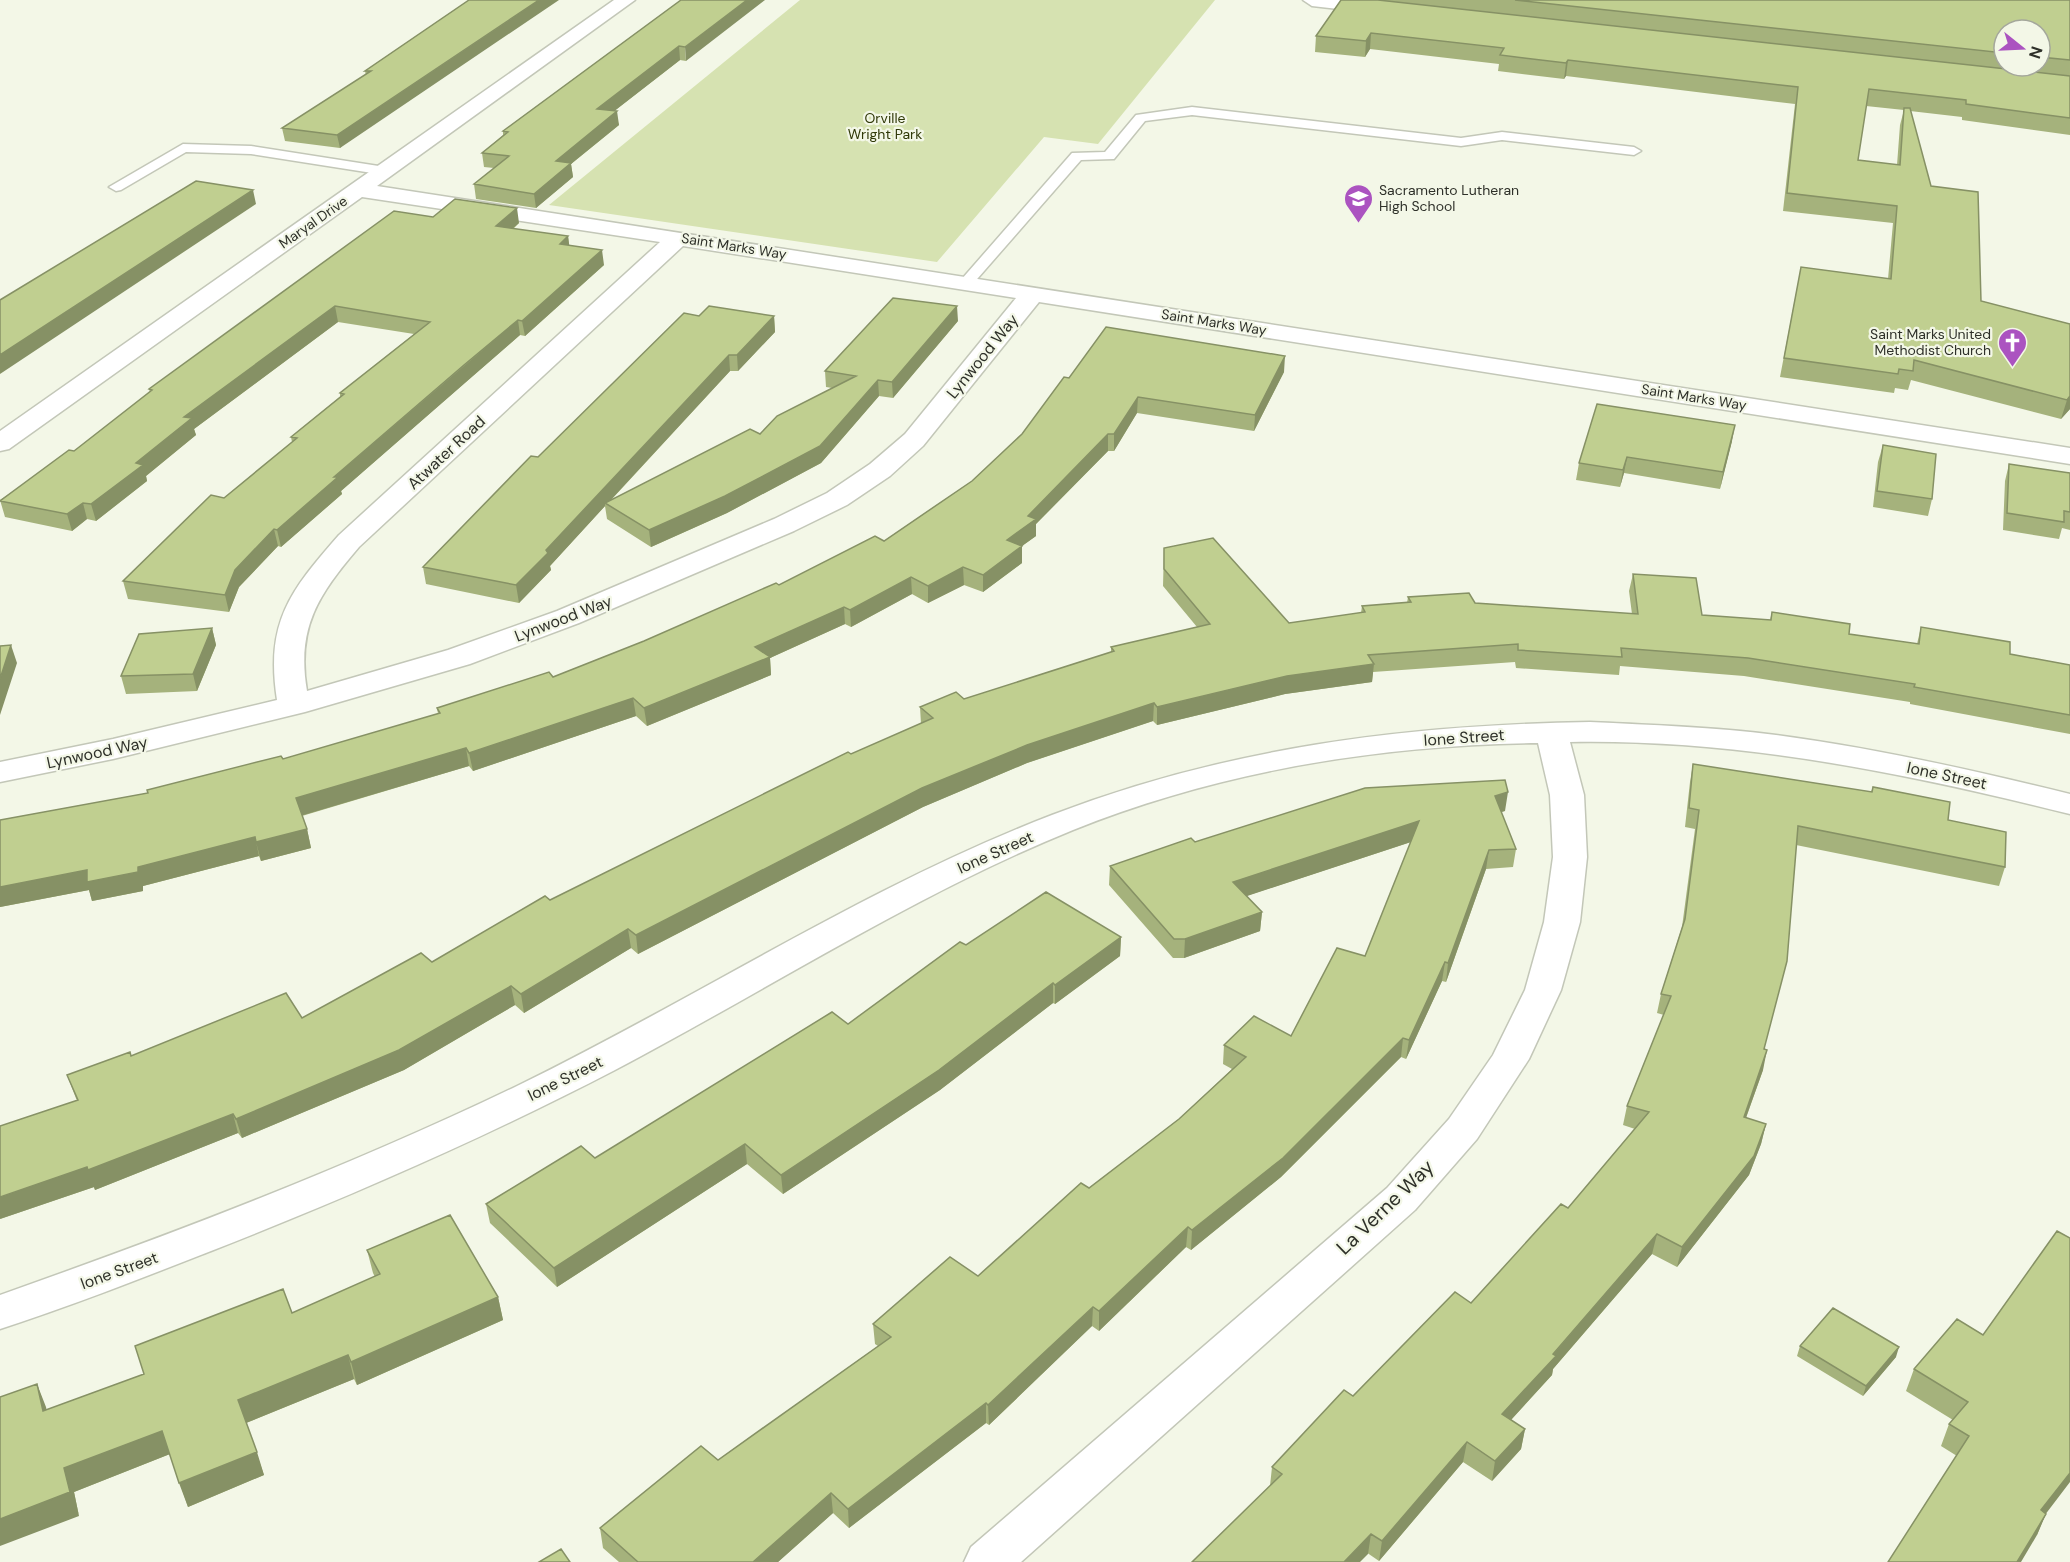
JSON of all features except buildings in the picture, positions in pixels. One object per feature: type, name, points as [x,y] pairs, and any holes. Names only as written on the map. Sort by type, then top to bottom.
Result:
[{"type":"street","name":"Maryal Drive","points":[[0,443],[626,0]]},
{"type":"street","points":[[1312,0],[1395,9]]},
{"type":"street","name":"Saint Marks Way","points":[[357,190],[1033,293],[2070,456]]},
{"type":"street","name":"Atwater Road","points":[[294,705],[287,675],[286,655],[290,634],[305,595],[318,577],[350,541],[678,238]]},
{"type":"street","name":"Lynwood Way","points":[[0,772],[113,749],[294,705],[459,657],[568,617],[784,525],[837,499],[880,470],[914,440],[1033,293]]},
{"type":"street","name":"Ione Street","points":[[0,1312],[126,1268],[331,1187],[471,1124],[600,1061],[957,869],[1044,830],[1135,797],[1228,771],[1323,753],[1420,740],[1552,733],[1654,735],[1781,747],[1863,758],[1970,779],[2070,804]]},
{"type":"street","name":"La Verne Way","points":[[988,1562],[1401,1199],[1463,1129],[1510,1059],[1543,990],[1562,922],[1570,857],[1567,795],[1552,733]]},
{"type":"lane","points":[[966,283],[1077,156],[1109,156],[1141,118],[1192,111],[1461,142],[1502,136],[1634,151]]},
{"type":"lane","points":[[116,188],[183,148],[251,150],[385,171]]},
{"type":"green space","name":"Orville Wright Park","points":[[800,0],[1215,0],[1098,144],[1044,137],[937,262],[549,205]]},
{"type":"place","name":"Sacramento Lutheran High School","points":[[1358,224]]},
{"type":"place","name":"Saint Marks United Methodist Church","points":[[2012,368]]}]
